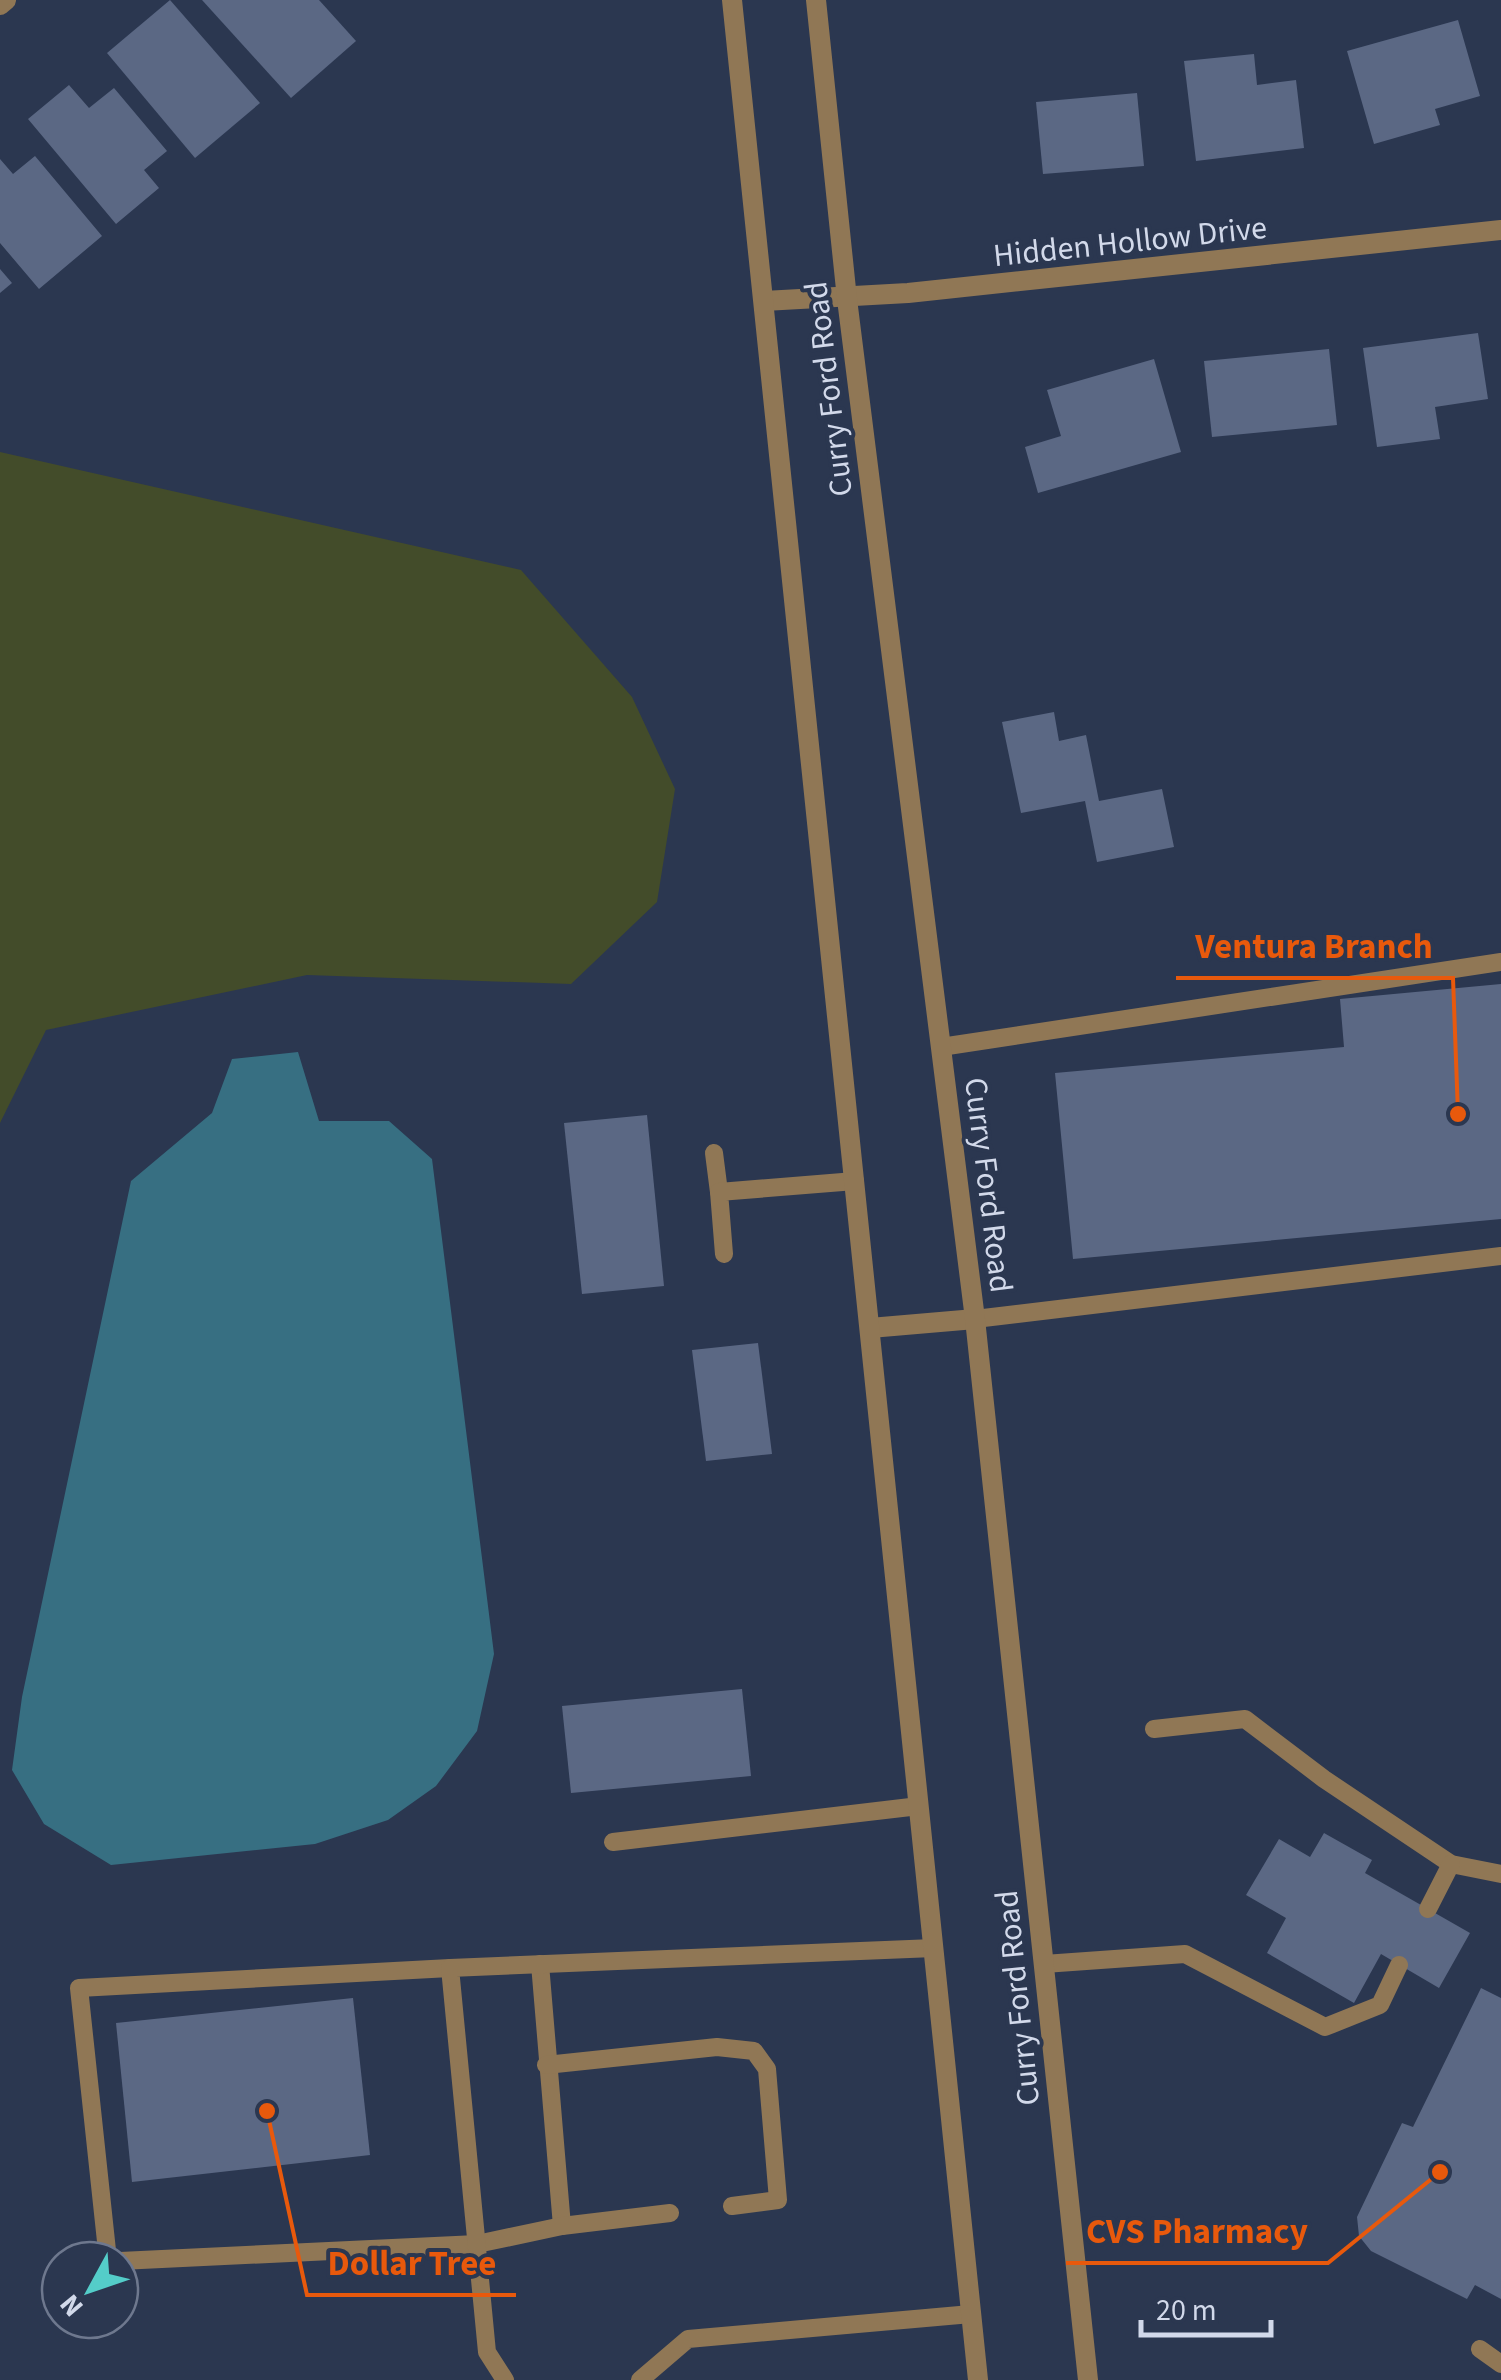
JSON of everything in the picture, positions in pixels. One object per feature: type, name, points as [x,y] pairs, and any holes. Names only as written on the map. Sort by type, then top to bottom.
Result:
[{"type":"street","points":[[0,5],[6,0]]},
{"type":"street","name":"Curry Ford Road","points":[[732,0],[978,2380]]},
{"type":"street","name":"Curry Ford Road","points":[[816,0],[847,299],[975,1319],[1088,2380]]},
{"type":"street","name":"Hidden Hollow Drive","points":[[764,301],[847,299],[1501,230]]},
{"type":"street","points":[[870,1328],[975,1319]]},
{"type":"lane","points":[[941,1047],[1501,962]]},
{"type":"lane","points":[[714,1153],[724,1254]]},
{"type":"lane","points":[[719,1192],[855,1181]]},
{"type":"lane","points":[[975,1319],[1501,1256]]},
{"type":"lane","points":[[1154,1729],[1245,1719],[1324,1780],[1451,1864],[1501,1874]]},
{"type":"lane","points":[[613,1842],[919,1806]]},
{"type":"lane","points":[[1428,1909],[1451,1864]]},
{"type":"lane","points":[[106,2240],[79,1988],[934,1948]]},
{"type":"lane","points":[[1044,1964],[1185,1954],[1325,2027],[1380,2005],[1399,1965]]},
{"type":"lane","points":[[540,1964],[562,2226]]},
{"type":"lane","points":[[450,1968],[486,2352],[505,2380]]},
{"type":"lane","points":[[546,2064],[717,2047],[754,2051],[768,2069],[778,2200],[732,2206]]},
{"type":"lane","points":[[140,2260],[477,2244],[562,2226],[670,2213]]},
{"type":"lane","points":[[640,2380],[688,2340],[972,2314]]},
{"type":"lane","points":[[1480,2349],[1501,2364]]},
{"type":"green space","points":[[0,452],[521,570],[632,697],[675,789],[657,902],[571,984],[307,975],[46,1030],[0,1123]]},
{"type":"water","points":[[298,1052],[319,1121],[389,1121],[432,1159],[494,1654],[477,1731],[436,1786],[388,1820],[315,1844],[111,1865],[44,1824],[12,1770],[22,1697],[131,1181],[212,1113],[232,1059]]},
{"type":"building","points":[[170,0],[260,103],[195,158],[107,53]]},
{"type":"building","points":[[202,0],[319,0],[356,41],[291,98]]},
{"type":"building","points":[[1458,20],[1480,96],[1435,109],[1440,125],[1374,144],[1347,51]]},
{"type":"building","points":[[1254,54],[1257,85],[1296,80],[1304,148],[1196,161],[1184,61]]},
{"type":"building","points":[[69,85],[89,108],[114,88],[167,151],[144,170],[159,188],[116,224],[28,119]]},
{"type":"building","points":[[1137,93],[1144,166],[1043,174],[1036,102]]},
{"type":"building","points":[[35,156],[102,236],[39,289],[0,243],[0,159],[13,174]]},
{"type":"building","points":[[0,269],[12,283],[0,293]]},
{"type":"building","points":[[1478,333],[1488,399],[1435,407],[1440,439],[1377,447],[1363,348]]},
{"type":"building","points":[[1329,349],[1337,425],[1212,437],[1204,361]]},
{"type":"building","points":[[1154,359],[1181,452],[1038,493],[1025,447],[1061,436],[1047,390]]},
{"type":"building","points":[[1054,712],[1059,741],[1086,735],[1099,801],[1162,789],[1174,847],[1097,862],[1085,801],[1021,813],[1002,722]]},
{"type":"building","points":[[1501,984],[1501,1219],[1073,1259],[1055,1073],[1344,1047],[1340,999]]},
{"type":"building","points":[[647,1115],[664,1286],[582,1294],[564,1123]]},
{"type":"building","points":[[758,1343],[772,1454],[706,1461],[692,1350]]},
{"type":"building","points":[[742,1689],[751,1776],[571,1793],[562,1706]]},
{"type":"building","points":[[1324,1833],[1372,1860],[1365,1873],[1470,1933],[1439,1988],[1381,1954],[1354,2003],[1267,1953],[1286,1918],[1246,1895],[1279,1839],[1310,1857]]},
{"type":"building","points":[[1481,1988],[1501,1998],[1501,2299],[1475,2285],[1467,2299],[1371,2251],[1359,2236],[1357,2217],[1402,2123],[1413,2127]]},
{"type":"building","points":[[353,1998],[370,2155],[132,2182],[116,2023]]},
{"type":"place","name":"Ventura Branch","points":[[1458,1114]]},
{"type":"place","name":"Dollar Tree","points":[[267,2111]]},
{"type":"place","name":"CVS Pharmacy","points":[[1440,2172]]}]
